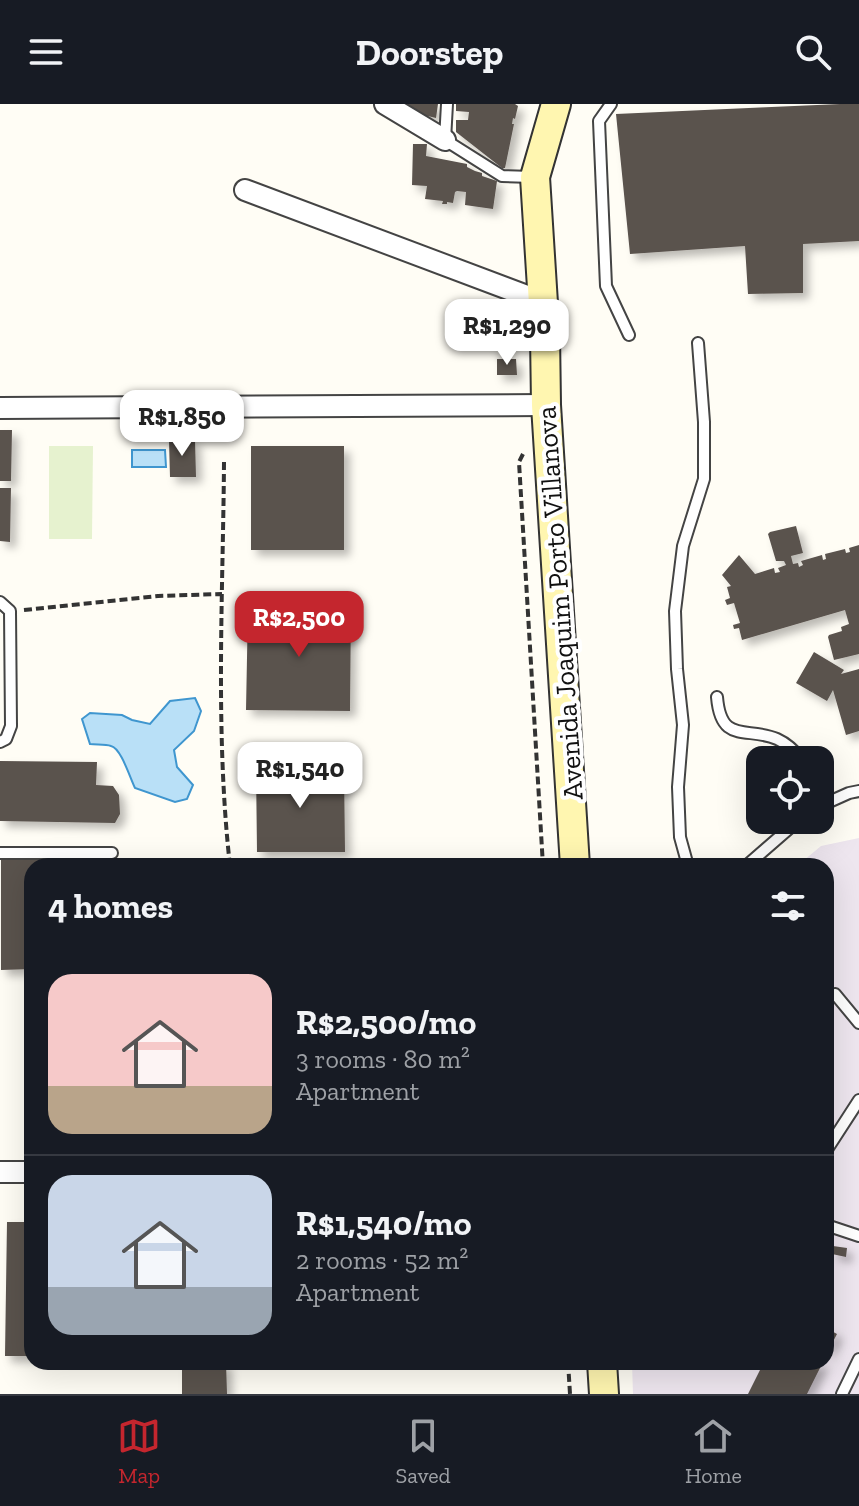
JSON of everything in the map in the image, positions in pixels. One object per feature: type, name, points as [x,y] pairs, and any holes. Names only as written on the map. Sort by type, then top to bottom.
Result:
[{"type":"street","points":[[385,104],[445,140]]},
{"type":"street","name":"Avenida Joaquim Porto Villanova","points":[[556,104],[535,177],[574,858]]},
{"type":"street","points":[[245,190],[543,302]]},
{"type":"street","points":[[0,408],[546,405]]},
{"type":"street","points":[[1,1170],[24,1171]]},
{"type":"street","points":[[602,1370],[604,1394]]},
{"type":"lane","points":[[447,104],[445,140],[502,176],[535,177]]},
{"type":"lane","points":[[611,104],[599,121],[606,286],[629,335]]},
{"type":"lane","points":[[686,858],[680,837],[678,787],[683,725],[675,611],[683,546],[704,479],[704,422],[698,343]]},
{"type":"lane","points":[[0,602],[10,611],[11,726],[6,739],[0,742]]},
{"type":"lane","points":[[717,697],[723,721],[731,728],[740,733],[776,739],[788,746]]},
{"type":"lane","points":[[834,800],[859,791]]},
{"type":"lane","points":[[755,858],[783,834]]},
{"type":"lane","points":[[0,853],[112,853]]},
{"type":"lane","points":[[835,994],[859,1023]]},
{"type":"lane","points":[[834,1139],[859,1100]]},
{"type":"lane","points":[[834,1228],[859,1236]]},
{"type":"lane","points":[[842,1394],[859,1359]]},
{"type":"path","points":[[526,448],[519,462],[543,858]]},
{"type":"path","points":[[224,462],[222,689],[225,821],[229,858]]},
{"type":"path","points":[[10,611],[158,596],[223,594]]},
{"type":"path","points":[[568,1370],[570,1394]]},
{"type":"shaded area","points":[[859,838],[859,1394],[633,1394],[632,1370],[834,1370],[834,858],[807,858],[821,846]]},
{"type":"green space","points":[[49,446],[93,446],[92,539],[49,539]]},
{"type":"water","points":[[132,450],[165,450],[166,467],[132,467]]},
{"type":"water","points":[[195,698],[201,711],[194,731],[174,750],[177,767],[193,785],[187,799],[175,802],[135,788],[115,748],[90,744],[82,719],[90,713],[122,715],[150,724],[170,701]]},
{"type":"building","points":[[404,104],[438,104],[436,118],[402,110]]},
{"type":"building","points":[[456,104],[518,106],[513,118],[505,168],[456,132],[456,120],[468,120],[469,112],[456,111]]},
{"type":"building","points":[[859,104],[859,241],[803,244],[803,293],[748,294],[745,246],[630,254],[616,114]]},
{"type":"building","points":[[413,144],[427,144],[426,156],[467,164],[482,176],[497,181],[493,209],[465,205],[466,192],[455,192],[453,203],[442,204],[443,201],[425,199],[427,186],[412,185]]},
{"type":"building","points":[[497,359],[516,359],[517,375],[497,375]]},
{"type":"building","points":[[0,430],[12,430],[11,481],[0,481]]},
{"type":"building","points":[[169,440],[195,440],[196,477],[170,477]]},
{"type":"building","points":[[251,446],[344,446],[344,550],[251,550]]},
{"type":"building","points":[[0,488],[11,488],[10,542],[0,541]]},
{"type":"building","points":[[796,526],[803,553],[791,556],[793,564],[798,563],[799,567],[803,565],[801,561],[822,555],[823,560],[826,559],[825,554],[845,549],[846,553],[850,552],[849,548],[859,545],[859,654],[834,660],[828,637],[849,624],[845,610],[742,640],[739,628],[734,629],[733,625],[740,623],[734,603],[727,605],[725,600],[730,598],[727,587],[731,586],[722,575],[739,555],[755,574],[774,568],[775,573],[780,572],[778,568],[786,565],[784,561],[776,561],[768,534]]},
{"type":"building","points":[[248,606],[351,607],[350,711],[246,710]]},
{"type":"building","points":[[814,652],[844,670],[841,674],[859,669],[859,731],[846,735],[833,690],[827,701],[796,683]]},
{"type":"building","points":[[0,761],[97,762],[96,785],[113,786],[119,795],[120,814],[115,823],[0,821]]},
{"type":"building","points":[[256,767],[344,767],[345,852],[257,852]]},
{"type":"building","points":[[1,859],[24,859],[24,969],[1,970]]},
{"type":"building","points":[[7,1222],[24,1222],[24,1356],[5,1356]]},
{"type":"building","points":[[834,1246],[847,1248],[846,1257],[834,1254]]},
{"type":"building","points":[[182,1370],[226,1370],[227,1394],[182,1394]]},
{"type":"building","points":[[760,1370],[819,1370],[807,1394],[748,1394]]}]
